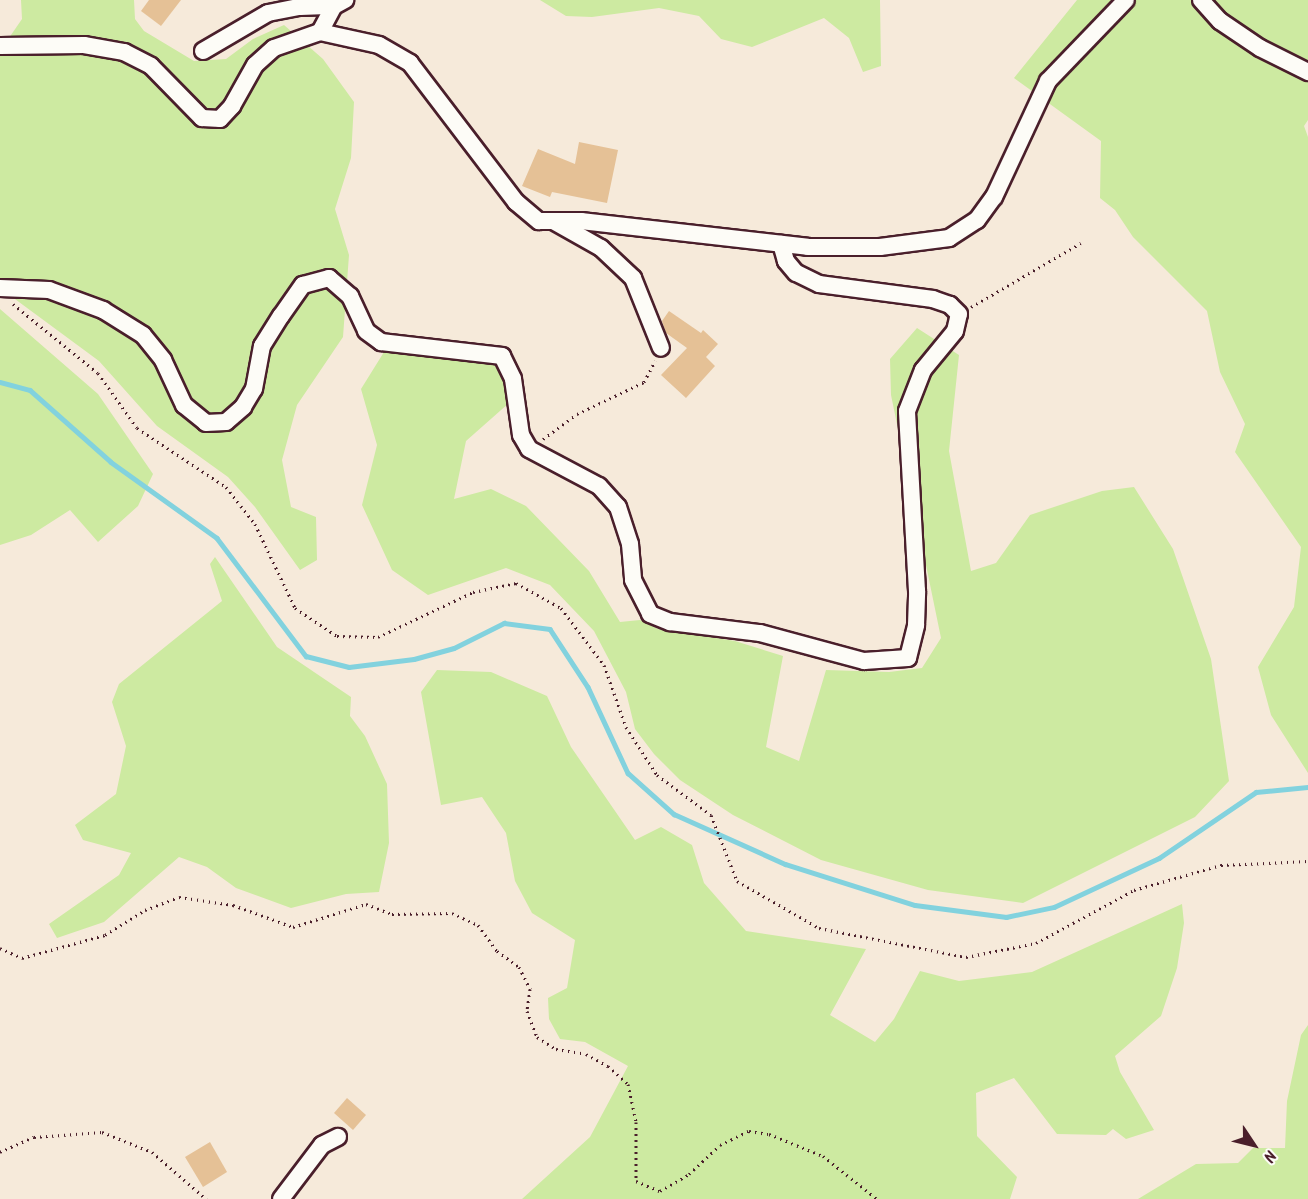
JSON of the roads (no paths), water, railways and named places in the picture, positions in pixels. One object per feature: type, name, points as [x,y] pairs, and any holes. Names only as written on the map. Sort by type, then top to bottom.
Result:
[{"type":"street","points":[[0,45],[84,45],[124,52],[151,66],[202,118],[220,119],[232,106],[255,65],[274,48],[320,32],[379,45],[410,63],[516,202],[539,221],[552,220],[781,244],[880,247],[949,238],[978,220],[994,197],[1048,81],[1126,0]]},
{"type":"street","points":[[1202,0],[1228,27],[1260,48],[1308,72]]},
{"type":"street","points":[[320,32],[339,3]]},
{"type":"street","points":[[203,51],[268,13],[339,3]]},
{"type":"street","points":[[552,220],[601,248],[633,279],[661,348]]},
{"type":"street","points":[[4,294],[50,290],[103,310],[144,335],[163,360],[184,405],[206,423],[226,423],[243,407],[254,389],[262,346],[281,316],[303,285],[328,278],[350,296],[366,331],[381,342],[502,356],[513,379],[521,435],[529,449],[599,486],[618,507],[630,544],[633,580],[650,614],[670,622],[760,633],[864,661],[908,658],[916,625],[917,591],[907,411],[923,370],[955,331],[959,314],[950,305],[933,298],[819,284],[796,273],[786,261],[781,244]]},
{"type":"street","points":[[281,1199],[321,1145],[338,1137]]},
{"type":"waterway","points":[[0,382],[30,390],[111,462],[217,538],[306,656],[349,667],[414,659],[454,648],[504,623],[550,629],[588,687],[628,773],[674,814],[785,864],[915,905],[1006,917],[1054,907],[1159,858],[1256,792],[1308,787]]}]
